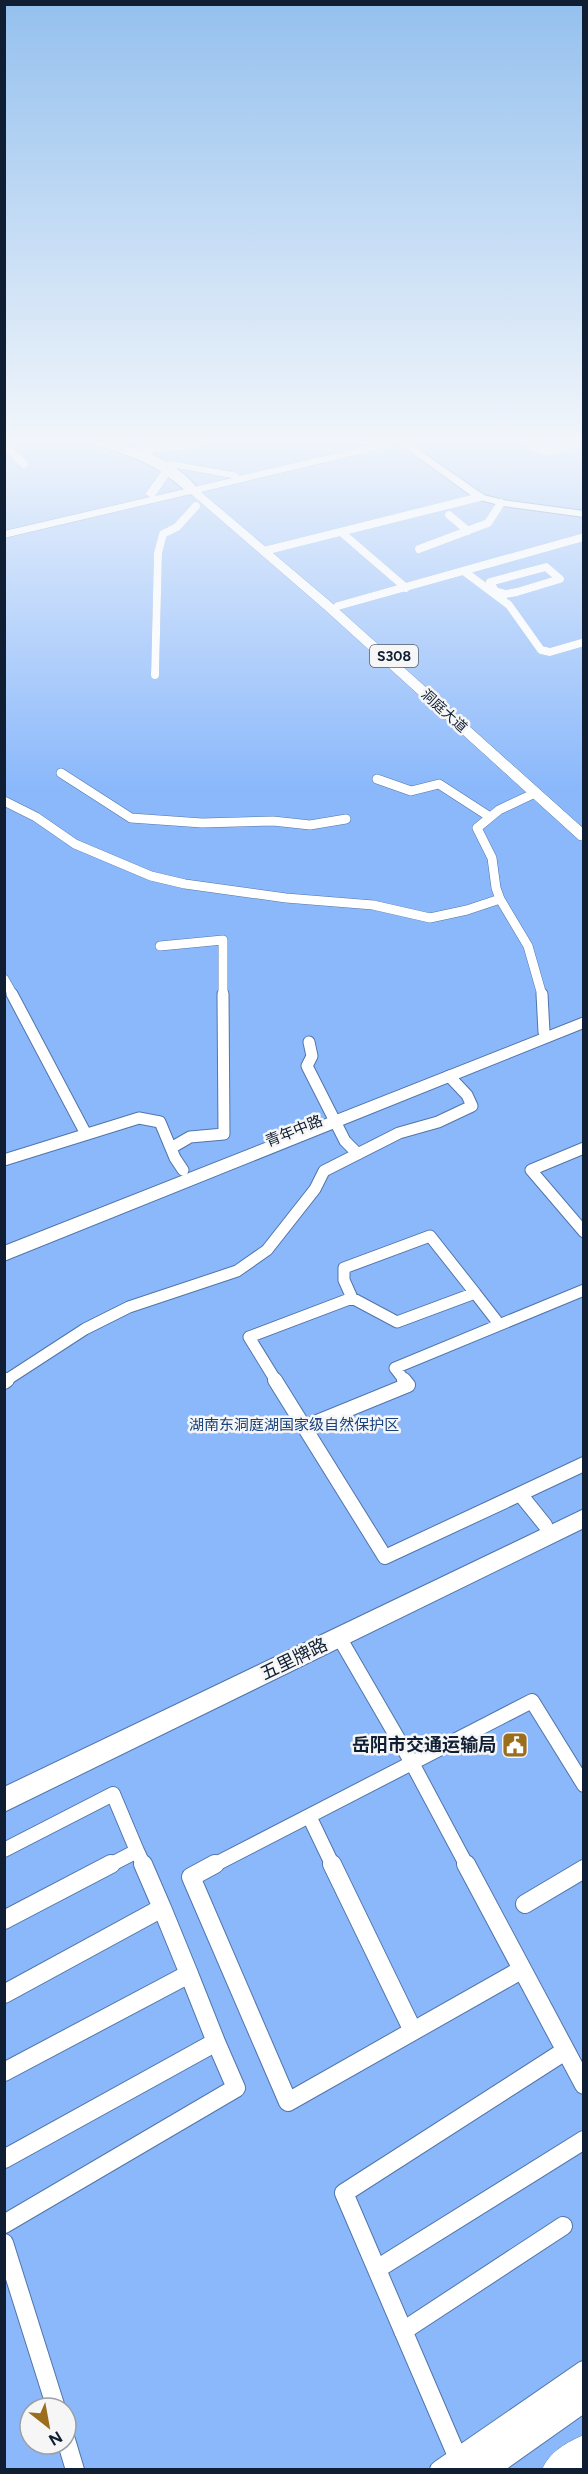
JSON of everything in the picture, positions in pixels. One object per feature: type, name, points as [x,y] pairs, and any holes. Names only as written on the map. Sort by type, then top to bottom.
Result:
[{"type":"main road","name":"洞庭大道","points":[[277,558],[584,837]]},
{"type":"main road","name":"洞庭大道","points":[[279,558],[338,606],[584,825]]},
{"type":"main road","name":"青年中路","points":[[4,1247],[334,1119],[584,1016]]},
{"type":"main road","points":[[4,1254],[334,1119],[584,1022]]},
{"type":"main road","name":"五里牌路","points":[[4,1788],[584,1507]]},
{"type":"main road","name":"五里牌路","points":[[4,1800],[584,1518]]},
{"type":"main road","points":[[466,2465],[584,2396]]},
{"type":"main road","points":[[558,2469],[584,2451]]},
{"type":"street","points":[[155,675],[158,558]]},
{"type":"street","points":[[371,558],[406,588]]},
{"type":"street","points":[[338,606],[511,558]]},
{"type":"street","points":[[546,567],[560,579],[506,594],[495,591],[490,582],[527,570],[546,567]]},
{"type":"street","points":[[465,572],[495,591],[518,614],[541,650],[550,652],[581,643]]},
{"type":"street","points":[[61,773],[131,818],[202,823],[273,820],[310,825],[346,819]]},
{"type":"street","points":[[376,779],[411,791],[440,784],[490,816]]},
{"type":"street","points":[[535,793],[490,816],[477,828],[478,836],[491,853],[494,890],[521,929],[536,966],[544,1002],[544,1032]]},
{"type":"street","points":[[4,801],[36,817],[75,844],[151,876],[185,884],[286,898],[374,905],[430,918],[500,899]]},
{"type":"street","points":[[160,946],[223,940],[224,1134],[190,1137],[171,1149]]},
{"type":"street","points":[[4,979],[86,1134]]},
{"type":"street","points":[[309,1042],[312,1056],[307,1066],[345,1141],[358,1154]]},
{"type":"street","points":[[4,1382],[86,1329],[129,1307],[237,1271],[267,1250],[315,1189],[324,1171],[399,1133],[438,1122],[472,1106],[467,1095],[449,1076]]},
{"type":"street","points":[[4,1160],[139,1118],[160,1122],[183,1170]]},
{"type":"street","points":[[584,1148],[531,1170],[584,1232]]},
{"type":"street","points":[[475,1293],[397,1322],[352,1298],[344,1280],[344,1269],[430,1236],[500,1324]]},
{"type":"street","points":[[305,1427],[408,1385],[395,1368],[584,1290]]},
{"type":"street","points":[[352,1298],[249,1337],[386,1557],[584,1464]]},
{"type":"street","points":[[520,1494],[545,1525]]},
{"type":"street","points":[[339,1637],[412,1762],[521,1971],[584,2085]]},
{"type":"street","points":[[521,1971],[288,2102],[191,1877],[532,1701],[584,1785]]},
{"type":"street","points":[[4,1850],[113,1794],[236,2088],[4,2224]]},
{"type":"street","points":[[309,1816],[413,2031]]},
{"type":"street","points":[[4,1920],[137,1851]]},
{"type":"street","points":[[525,1904],[584,1869]]},
{"type":"street","points":[[4,1994],[162,1908]]},
{"type":"street","points":[[4,2072],[189,1974]]},
{"type":"street","points":[[4,2159],[216,2042]]},
{"type":"street","points":[[466,2465],[403,2331],[344,2193],[565,2051]]},
{"type":"street","points":[[377,2269],[584,2140]]},
{"type":"street","points":[[403,2331],[563,2226]]},
{"type":"street","points":[[6,2250],[52,2396]]},
{"type":"street","points":[[438,2469],[466,2465],[584,2370]]},
{"type":"green space","name":"湖南东洞庭湖国家级自然保护区","points":[[5,558],[583,558],[583,2469],[5,2469]]},
{"type":"place","name":"岳阳市交通运输局","points":[[515,1745]]}]
